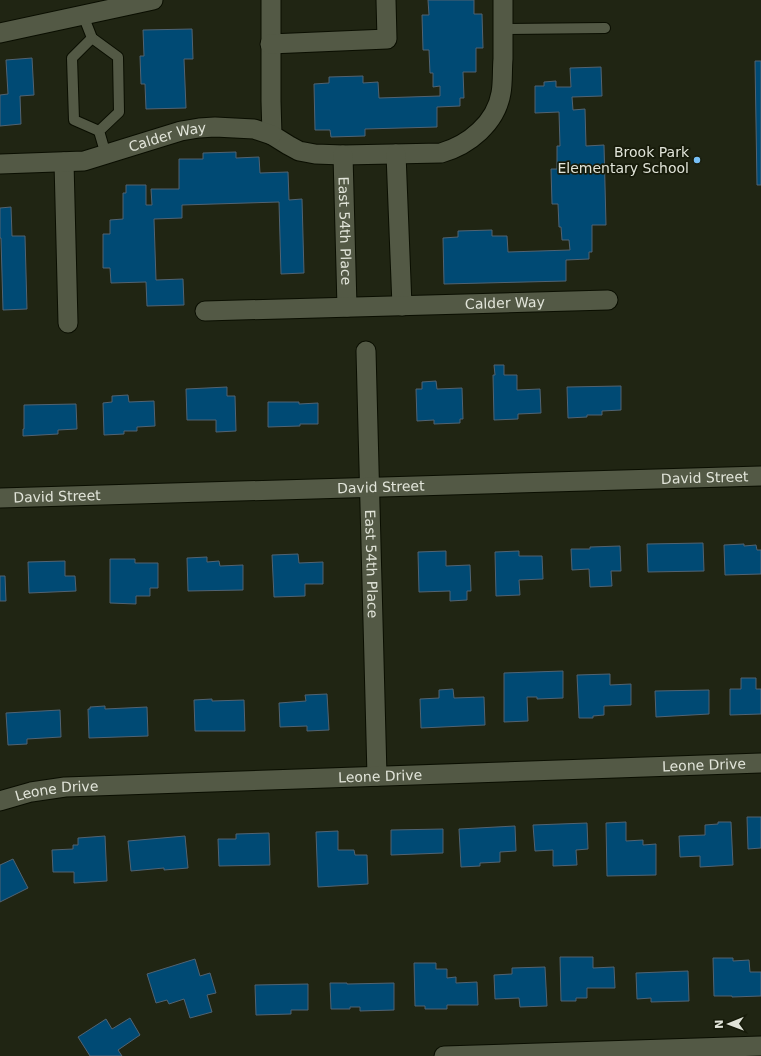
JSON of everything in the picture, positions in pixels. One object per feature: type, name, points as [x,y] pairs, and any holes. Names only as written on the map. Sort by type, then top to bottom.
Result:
[{"type":"street","points":[[0,33],[82,8],[153,0]]},
{"type":"street","points":[[271,0],[270,44],[272,135]]},
{"type":"street","points":[[270,44],[387,39],[386,0]]},
{"type":"street","name":"Calder Way","points":[[0,164],[84,161],[180,131],[215,127],[254,129],[272,135],[299,151],[316,154],[396,154],[441,152],[450,150],[473,137],[486,125],[496,110],[501,93],[504,29],[502,0]]},
{"type":"street","points":[[396,154],[402,306]]},
{"type":"street","name":"East 54th Place","points":[[343,155],[348,307]]},
{"type":"street","points":[[64,162],[68,323]]},
{"type":"street","name":"Calder Way","points":[[205,312],[608,300]]},
{"type":"street","name":"East 54th Place","points":[[366,352],[377,776]]},
{"type":"street","name":"David Street","points":[[0,498],[761,476]]},
{"type":"street","name":"Leone Drive","points":[[0,801],[31,792],[65,787],[761,763]]},
{"type":"street","points":[[444,1056],[761,1046]]},
{"type":"lane","points":[[82,8],[92,38],[118,57],[119,112],[99,131]]},
{"type":"lane","points":[[504,29],[606,28]]},
{"type":"lane","points":[[92,38],[72,58],[74,120],[99,131],[106,155]]},
{"type":"building","points":[[428,0],[474,0],[474,14],[482,14],[483,48],[476,48],[476,72],[463,72],[464,98],[460,98],[460,106],[437,107],[437,127],[365,129],[365,136],[331,137],[330,130],[315,130],[314,84],[329,83],[329,77],[363,76],[363,83],[378,82],[379,98],[440,96],[440,86],[433,87],[433,73],[430,73],[429,50],[423,50],[422,15],[429,15]]},
{"type":"building","points":[[192,29],[193,59],[184,59],[186,108],[146,109],[145,84],[141,84],[140,56],[144,56],[143,30]]},
{"type":"building","points":[[32,58],[34,95],[20,96],[21,124],[0,126],[0,95],[8,94],[6,60]]},
{"type":"building","points":[[755,61],[761,61],[761,185],[757,185]]},
{"type":"building","points":[[601,67],[602,96],[572,97],[573,110],[585,109],[586,146],[604,145],[606,225],[592,225],[592,252],[589,252],[589,259],[566,260],[566,281],[444,284],[443,238],[458,237],[458,231],[492,230],[492,236],[507,236],[508,252],[570,250],[569,240],[562,240],[561,227],[559,227],[558,204],[552,204],[551,169],[557,169],[557,146],[560,146],[559,112],[535,113],[535,86],[544,86],[544,82],[556,81],[556,87],[571,87],[570,68]]},
{"type":"building","points":[[236,152],[236,158],[259,157],[260,173],[288,172],[289,200],[302,199],[304,273],[281,274],[279,202],[182,205],[182,218],[154,219],[156,280],[183,279],[184,305],[147,306],[146,282],[111,283],[110,268],[103,268],[103,234],[110,234],[110,220],[123,219],[123,193],[126,193],[126,185],[146,185],[146,205],[152,205],[151,189],[179,189],[179,159],[203,159],[203,153]]},
{"type":"building","points":[[11,207],[12,236],[25,236],[27,309],[3,310],[0,208]]},
{"type":"building","points":[[494,365],[504,365],[504,375],[517,375],[517,390],[540,389],[541,413],[518,414],[518,419],[494,420]]},
{"type":"building","points":[[436,381],[437,389],[462,388],[463,419],[460,419],[460,423],[434,424],[434,420],[417,421],[416,389],[422,389],[422,382]]},
{"type":"building","points":[[621,386],[621,410],[602,411],[602,415],[587,415],[587,417],[568,418],[567,387]]},
{"type":"building","points":[[227,387],[227,396],[235,396],[236,431],[216,432],[216,420],[187,420],[186,389]]},
{"type":"building","points":[[128,395],[129,402],[154,401],[155,426],[137,427],[137,431],[124,431],[124,434],[104,435],[103,403],[112,402],[112,396]]},
{"type":"building","points":[[268,402],[299,402],[299,404],[318,403],[318,424],[268,427]]},
{"type":"building","points":[[76,404],[77,429],[58,430],[58,434],[23,436],[24,405]]},
{"type":"building","points":[[703,543],[704,571],[648,572],[647,544]]},
{"type":"building","points":[[744,544],[744,546],[756,545],[757,550],[761,550],[761,574],[725,575],[724,545]]},
{"type":"building","points":[[620,546],[621,571],[611,571],[612,586],[590,587],[589,569],[572,570],[571,549]]},
{"type":"building","points":[[446,551],[446,566],[470,565],[471,591],[467,591],[467,600],[450,601],[450,591],[419,592],[418,552]]},
{"type":"building","points":[[519,551],[519,556],[542,556],[543,579],[519,580],[520,595],[496,596],[495,552]]},
{"type":"building","points":[[298,554],[299,563],[323,562],[323,584],[305,584],[305,596],[274,597],[272,555]]},
{"type":"building","points":[[207,557],[207,562],[219,561],[220,566],[243,565],[243,590],[188,591],[187,558]]},
{"type":"building","points":[[110,559],[135,559],[135,563],[158,563],[158,588],[150,588],[150,596],[136,596],[136,604],[110,603]]},
{"type":"building","points":[[65,561],[65,576],[75,576],[76,591],[29,593],[28,562]]},
{"type":"building","points":[[0,576],[5,576],[6,601],[0,601]]},
{"type":"building","points":[[563,671],[563,698],[537,699],[537,697],[527,697],[528,721],[504,722],[504,673]]},
{"type":"building","points":[[610,674],[610,685],[631,684],[631,705],[604,706],[604,715],[593,716],[593,718],[579,718],[577,675]]},
{"type":"building","points":[[741,678],[756,678],[756,689],[761,689],[761,714],[730,715],[730,689],[741,689]]},
{"type":"building","points":[[453,689],[454,698],[484,697],[485,725],[421,728],[420,699],[439,698],[439,690]]},
{"type":"building","points":[[709,690],[709,714],[656,717],[655,691]]},
{"type":"building","points":[[327,694],[329,730],[307,731],[307,726],[280,727],[279,703],[306,701],[305,695]]},
{"type":"building","points":[[212,699],[212,701],[244,700],[245,731],[195,731],[194,700]]},
{"type":"building","points":[[105,706],[105,709],[147,707],[148,736],[89,738],[88,709],[90,709],[90,707]]},
{"type":"building","points":[[60,710],[61,737],[27,739],[27,744],[8,745],[6,713]]},
{"type":"building","points":[[747,817],[761,817],[761,848],[748,849]]},
{"type":"building","points":[[626,822],[626,841],[643,840],[643,845],[656,844],[656,875],[607,876],[606,823]]},
{"type":"building","points":[[718,822],[731,822],[733,865],[700,867],[700,856],[680,857],[679,836],[705,835],[705,825],[718,824]]},
{"type":"building","points":[[587,823],[588,849],[576,850],[577,865],[553,866],[553,850],[535,851],[533,825]]},
{"type":"building","points":[[515,826],[516,851],[500,852],[500,862],[480,863],[480,866],[461,867],[459,829]]},
{"type":"building","points":[[443,829],[443,853],[391,855],[391,830]]},
{"type":"building","points":[[338,831],[338,850],[354,850],[355,855],[367,855],[368,884],[318,887],[316,832]]},
{"type":"building","points":[[269,833],[270,865],[219,866],[218,839],[236,839],[236,834]]},
{"type":"building","points":[[105,836],[107,881],[74,883],[74,872],[53,872],[52,850],[73,849],[73,845],[78,845],[78,838]]},
{"type":"building","points":[[185,836],[188,868],[164,870],[164,868],[131,871],[128,841]]},
{"type":"building","points":[[13,859],[28,888],[0,902],[0,865]]},
{"type":"building","points":[[560,957],[593,957],[593,968],[614,967],[615,988],[587,988],[587,998],[576,998],[576,1001],[561,1001]]},
{"type":"building","points":[[713,958],[733,958],[733,961],[749,960],[750,972],[761,972],[761,996],[714,996]]},
{"type":"building","points":[[195,959],[200,976],[210,973],[216,993],[207,995],[212,1012],[190,1018],[184,999],[169,1004],[167,1000],[156,1003],[147,974]]},
{"type":"building","points":[[414,963],[436,963],[436,969],[447,969],[447,978],[456,977],[456,983],[477,982],[478,1005],[447,1005],[447,1009],[425,1009],[425,1006],[415,1006]]},
{"type":"building","points":[[545,967],[547,1006],[520,1007],[519,998],[495,999],[494,975],[512,974],[512,968]]},
{"type":"building","points":[[688,971],[689,1001],[651,1002],[651,998],[637,999],[636,973]]},
{"type":"building","points":[[330,983],[394,983],[394,1010],[360,1011],[360,1007],[350,1007],[350,1009],[331,1009]]},
{"type":"building","points":[[308,984],[308,1010],[291,1010],[291,1014],[256,1015],[255,985]]},
{"type":"building","points":[[130,1018],[140,1035],[118,1050],[122,1056],[90,1056],[78,1037],[106,1019],[112,1029]]},
{"type":"place","name":"Brook Park Elementary School","points":[[697,160]]}]
